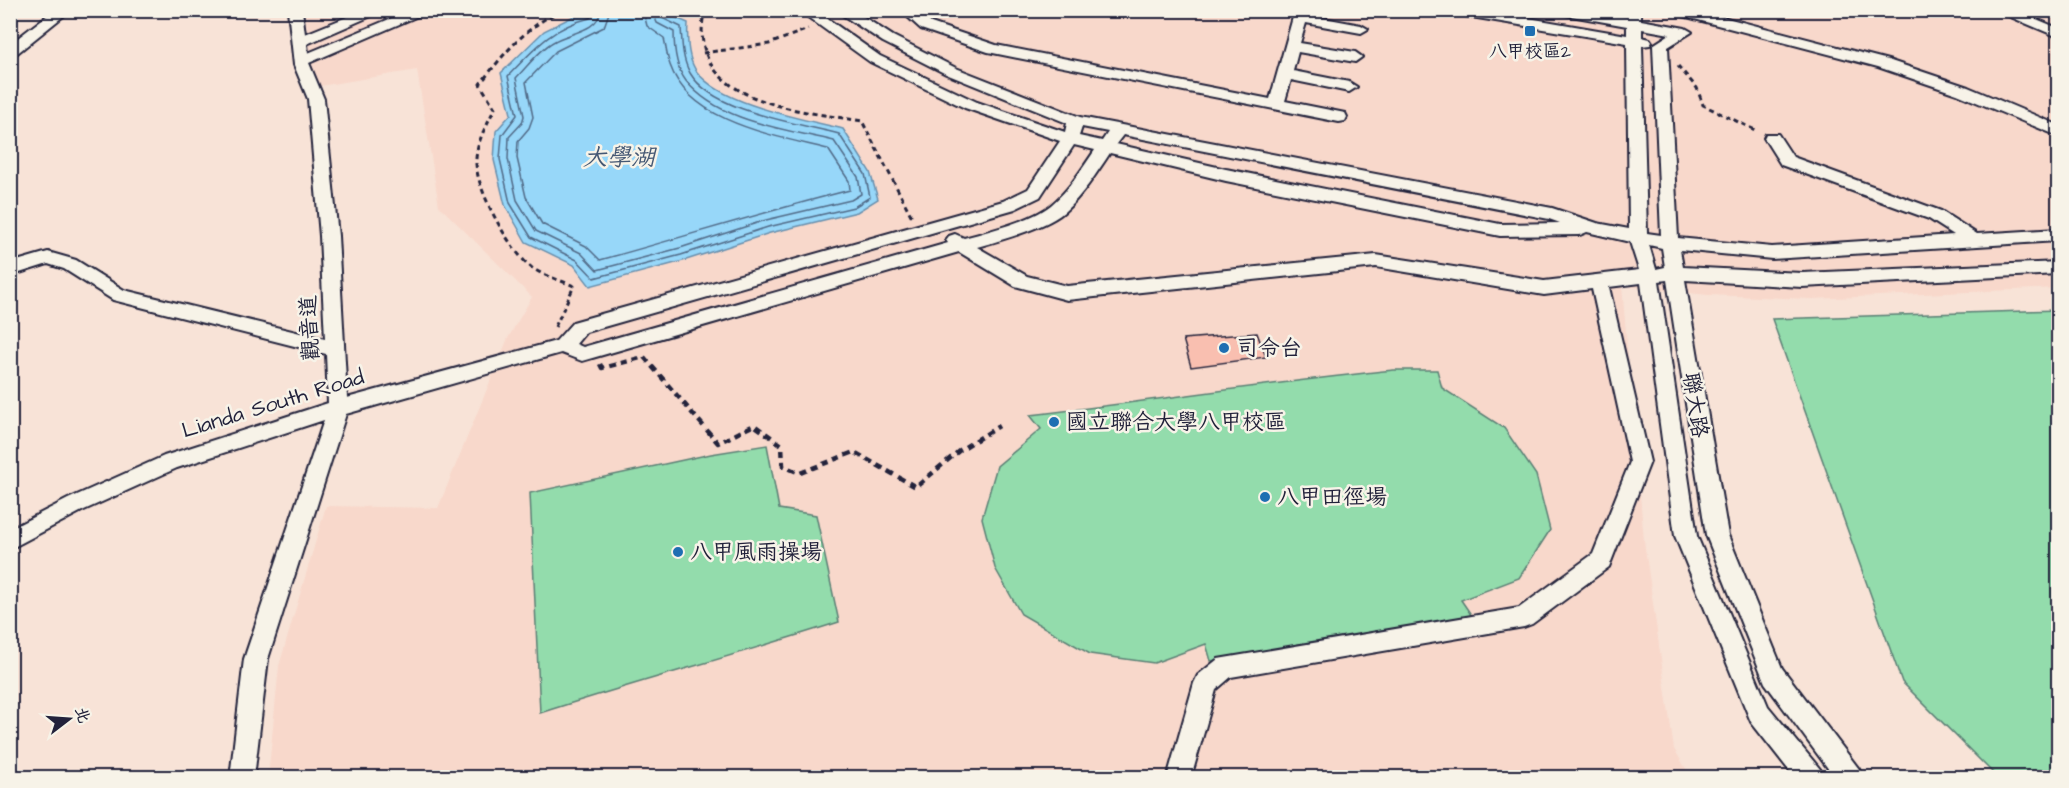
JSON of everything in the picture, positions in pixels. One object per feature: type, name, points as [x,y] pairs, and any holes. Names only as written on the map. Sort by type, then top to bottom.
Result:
[{"type":"street","points":[[10,52],[64,10]]},
{"type":"street","name":"觀音道","points":[[242,777],[256,659],[338,408],[329,236],[316,99],[301,52],[294,10]]},
{"type":"street","points":[[301,52],[378,10]]},
{"type":"street","points":[[301,52],[425,10]]},
{"type":"street","points":[[805,10],[874,59],[971,105],[1070,139],[1237,177],[1500,230],[1595,229]]},
{"type":"street","points":[[907,10],[926,26],[993,49],[1339,117]]},
{"type":"street","points":[[1453,10],[1633,24],[1660,45],[1685,32]]},
{"type":"street","points":[[1560,10],[1685,32]]},
{"type":"street","points":[[2001,10],[2058,33]]},
{"type":"street","points":[[847,11],[888,39],[951,71],[1076,121],[1552,214],[1595,229],[1638,238],[1772,253],[2058,235]]},
{"type":"street","points":[[1685,32],[1684,11],[1797,39],[1948,86],[2058,131]]},
{"type":"street","points":[[1276,105],[1301,14],[1361,29]]},
{"type":"street","name":"聯大路","points":[[1633,24],[1638,238],[1649,275],[1686,536],[1759,714],[1811,777]]},
{"type":"street","name":"聯大路","points":[[1660,45],[1673,273],[1716,535],[1773,675],[1850,777]]},
{"type":"street","points":[[1292,46],[1355,57]]},
{"type":"street","points":[[1285,74],[1349,87]]},
{"type":"street","points":[[552,349],[580,327],[1009,205],[1034,193],[1070,139],[1076,121]]},
{"type":"street","points":[[552,349],[582,354],[1011,231],[1056,210],[1082,182],[1118,130]]},
{"type":"street","points":[[1772,138],[1787,161],[1935,215],[1974,240]]},
{"type":"street","points":[[942,224],[960,245],[1021,281],[1066,293],[1376,261],[1544,288],[1673,273],[1802,280],[2058,268]]},
{"type":"street","points":[[10,270],[48,258],[70,264],[119,295],[335,349]]},
{"type":"street","points":[[1179,777],[1206,683],[1226,667],[1524,617],[1601,560],[1640,462],[1599,282]]},
{"type":"street","name":"Lianda South Road","points":[[10,540],[75,505],[171,462],[338,408],[552,349]]},
{"type":"path","points":[[552,349],[574,286],[531,267],[505,234],[486,197],[476,166],[482,134],[495,108],[480,84],[496,63],[529,32],[554,13],[564,10]]},
{"type":"path","points":[[687,10],[703,19],[698,34],[702,53],[718,75],[742,90],[780,107],[862,121],[919,231]]},
{"type":"path","points":[[702,53],[761,48],[782,42],[820,22]]},
{"type":"path","points":[[1660,45],[1697,88],[1703,105],[1772,138]]},
{"type":"path","points":[[596,350],[602,369],[644,357],[718,443],[754,425],[782,445],[783,466],[800,473],[854,452],[916,487],[960,450],[999,426]]},
{"type":"shaded area","name":"國立聯合大學八甲校區","points":[[305,11],[2058,11],[2058,288],[1812,299],[1708,295],[1622,286],[1644,541],[1674,749],[1691,777],[268,778],[279,666],[326,506],[438,508],[508,338],[532,297],[439,206],[417,70],[320,86],[310,63]]},
{"type":"green space","points":[[2058,310],[2058,777],[1997,777],[1902,682],[1772,319]]},
{"type":"green space","name":"八甲田徑場","points":[[1394,370],[1437,370],[1442,388],[1504,428],[1536,475],[1550,530],[1519,578],[1461,600],[1474,619],[1311,643],[1211,661],[1206,644],[1154,663],[1090,654],[1021,614],[995,568],[982,518],[997,466],[1041,429],[1030,415]]},
{"type":"green space","name":"八甲風雨操場","points":[[767,445],[779,509],[816,515],[839,622],[540,713],[530,493],[711,454]]},
{"type":"water","name":"大學湖","points":[[602,10],[660,11],[688,23],[688,42],[694,67],[709,84],[744,102],[764,109],[843,129],[870,172],[878,199],[857,212],[770,233],[683,261],[590,286],[574,265],[526,242],[505,205],[494,160],[496,131],[511,114],[501,73],[544,31],[576,15]]},
{"type":"building","name":"司令台","points":[[1257,333],[1266,357],[1191,367],[1183,339]]},
{"type":"place","name":"八甲校區2","points":[[1530,31]]},
{"type":"place","name":"司令台","points":[[1224,348]]},
{"type":"place","name":"國立聯合大學八甲校區","points":[[1054,422]]},
{"type":"place","name":"八甲田徑場","points":[[1265,497]]},
{"type":"place","name":"八甲風雨操場","points":[[678,552]]}]
